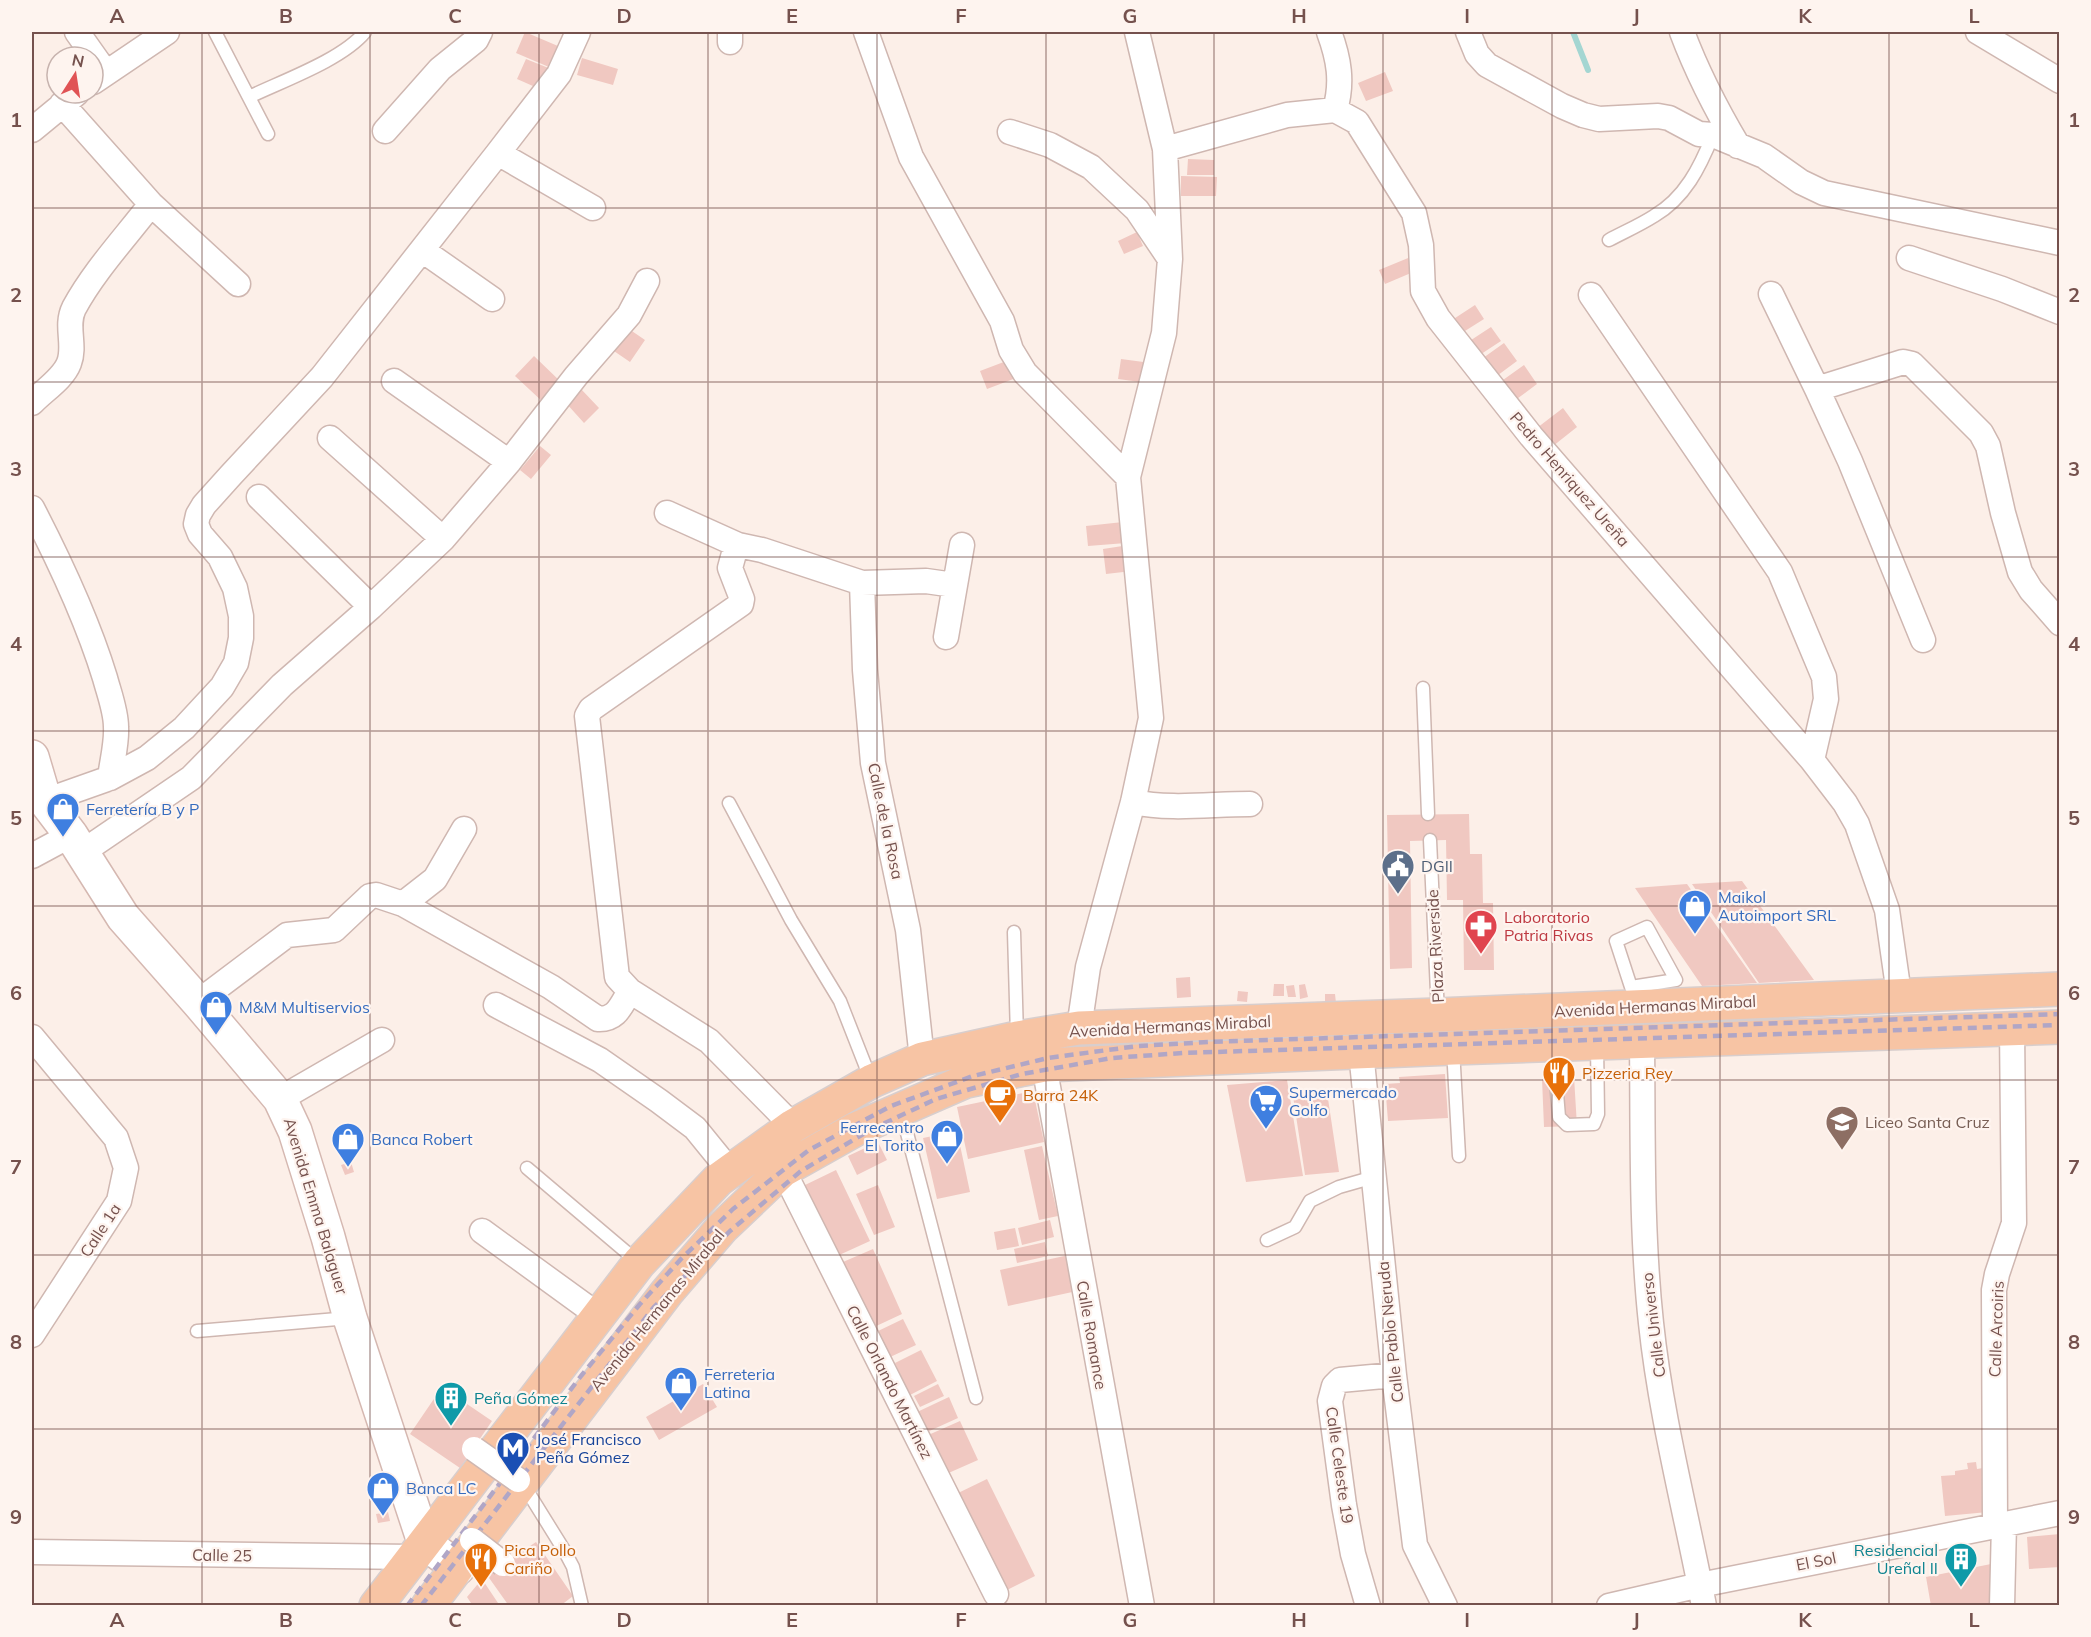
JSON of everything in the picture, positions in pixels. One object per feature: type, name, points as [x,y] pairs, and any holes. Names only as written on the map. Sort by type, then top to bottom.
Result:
[{"type":"main road","name":"Avenida Hermanas Mirabal","points":[[376,1605],[639,1263],[718,1180],[793,1126],[872,1081],[922,1059],[1017,1038],[1079,1028],[1438,1015],[1644,996],[1899,994],[2060,989]]},
{"type":"main road","name":"Avenida Hermanas Mirabal","points":[[428,1605],[520,1482],[695,1258],[722,1228],[783,1170],[856,1129],[966,1081],[1044,1065],[1553,1044],[2060,1027]]},
{"type":"street","points":[[105,74],[167,32]]},
{"type":"street","points":[[385,130],[440,69],[476,40],[480,32]]},
{"type":"street","points":[[45,801],[110,778],[147,758],[184,728],[222,687],[236,663],[241,638],[241,616],[235,588],[220,557],[200,534],[196,524],[198,515],[218,490],[322,377],[422,250],[559,74],[578,32]]},
{"type":"street","points":[[866,32],[911,157],[1002,321],[1011,350],[1025,373],[1128,477]]},
{"type":"street","points":[[1079,1028],[1088,967],[1133,802],[1151,718],[1128,477],[1164,333],[1170,259],[1165,149],[1137,32]]},
{"type":"street","points":[[1165,149],[1287,115],[1335,110],[1339,95],[1340,75],[1337,55],[1329,32]]},
{"type":"street","points":[[1468,32],[1478,54],[1487,65],[1583,115],[1599,119],[1658,116],[1669,118],[1699,134],[1713,135],[1764,156],[1801,182],[1824,193],[2060,243]]},
{"type":"street","points":[[1682,32],[1697,70],[1738,146]]},
{"type":"street","points":[[1977,32],[2060,81]]},
{"type":"street","points":[[32,129],[61,105]]},
{"type":"street","points":[[75,105],[151,204],[238,284]]},
{"type":"street","name":"Pedro Henriquez Ureña","points":[[1335,110],[1357,122],[1414,213],[1421,245],[1423,291],[1438,318],[1531,436],[1812,760],[1845,804],[1857,824],[1887,910],[1899,994]]},
{"type":"street","points":[[1010,132],[1050,145],[1091,167],[1137,210],[1170,259]]},
{"type":"street","points":[[498,153],[593,208]]},
{"type":"street","points":[[32,403],[54,382],[69,363],[70,323],[73,311],[88,287],[151,204]]},
{"type":"street","points":[[422,250],[492,299]]},
{"type":"street","points":[[1909,258],[2002,289],[2060,312]]},
{"type":"street","points":[[32,856],[76,844],[191,778],[282,685],[371,607],[443,539],[509,462],[576,376],[628,315],[647,281]]},
{"type":"street","points":[[1771,294],[1850,461],[1923,640]]},
{"type":"street","points":[[1591,295],[1780,572],[1824,677],[1826,699],[1812,760]]},
{"type":"street","points":[[1817,389],[1903,362],[1912,364],[1981,433],[1988,446],[2003,513],[2020,572],[2031,590],[2060,623]]},
{"type":"street","points":[[394,381],[509,462]]},
{"type":"street","points":[[330,438],[443,539]]},
{"type":"street","points":[[259,497],[371,607]]},
{"type":"street","points":[[32,508],[78,608],[111,698],[117,727],[110,778]]},
{"type":"street","points":[[667,513],[738,545],[762,550],[862,583],[926,581],[954,585]]},
{"type":"street","points":[[738,545],[730,565],[742,599],[741,604],[586,714],[617,977],[630,991],[709,1041],[793,1126]]},
{"type":"street","points":[[946,636],[962,545]]},
{"type":"street","name":"Calle de la Rosa","points":[[862,583],[864,670],[873,763],[908,930],[922,1059]]},
{"type":"street","name":"Avenida Emma Balaguer","points":[[32,757],[45,801],[123,917],[280,1099],[295,1131],[328,1237],[419,1550]]},
{"type":"street","points":[[1133,802],[1178,807],[1250,804]]},
{"type":"street","points":[[403,904],[435,879],[464,829]]},
{"type":"street","points":[[198,1002],[287,935],[334,930],[370,897],[376,895],[403,904],[550,987],[598,1019],[613,1017],[630,991]]},
{"type":"street","points":[[496,1005],[600,1060],[659,1101],[696,1128],[730,1171]]},
{"type":"street","name":"Calle Arcoiris","points":[[2002,1605],[1994,1290],[1997,1274],[2014,1225],[2012,1028]]},
{"type":"street","name":"Calle 1a","points":[[32,1037],[116,1138],[126,1168],[119,1201],[32,1335]]},
{"type":"street","points":[[280,1099],[382,1040]]},
{"type":"street","name":"Calle Universo","points":[[1641,1041],[1646,1261],[1651,1326],[1666,1420],[1702,1595]]},
{"type":"street","name":"Calle Pablo Neruda","points":[[1361,1052],[1394,1375],[1415,1545],[1445,1605]]},
{"type":"street","name":"Calle Romance","points":[[1044,1065],[1142,1605]]},
{"type":"street","name":"Calle Orlando Martínez","points":[[783,1170],[996,1594]]},
{"type":"street","points":[[482,1231],[598,1316]]},
{"type":"street","name":"Calle Celeste 19","points":[[1368,1605],[1351,1544],[1330,1401],[1334,1386],[1340,1380],[1394,1375]]},
{"type":"street","points":[[474,1449],[520,1482]]},
{"type":"street","name":"El Sol","points":[[1609,1605],[1702,1595],[1999,1524],[2060,1513]]},
{"type":"street","points":[[419,1550],[465,1554],[503,1564]]},
{"type":"street","name":"Calle 25","points":[[32,1552],[419,1550]]},
{"type":"lane","points":[[215,32],[268,134]]},
{"type":"lane","points":[[249,97],[333,57],[365,32]]},
{"type":"lane","points":[[1609,240],[1654,216],[1674,201],[1693,178],[1713,135]]},
{"type":"lane","points":[[1423,688],[1428,814]]},
{"type":"lane","points":[[729,803],[791,920],[840,1001],[872,1081]]},
{"type":"lane","name":"Plaza Riverside","points":[[1430,840],[1438,1015]]},
{"type":"lane","points":[[1647,927],[1676,980],[1644,996],[1631,987],[1616,941],[1647,927]]},
{"type":"lane","points":[[1014,932],[1017,1038]]},
{"type":"lane","points":[[1553,1044],[1562,1121],[1567,1125],[1594,1124],[1598,1114],[1597,1043]]},
{"type":"lane","points":[[1453,1048],[1459,1156]]},
{"type":"lane","points":[[901,1108],[976,1398]]},
{"type":"lane","points":[[527,1168],[639,1263]]},
{"type":"lane","points":[[1267,1240],[1295,1227],[1310,1201],[1339,1187],[1374,1177]]},
{"type":"lane","points":[[197,1331],[350,1318]]},
{"type":"lane","points":[[520,1482],[569,1558],[582,1605]]},
{"type":"building","points":[[525,32],[565,49],[556,70],[516,53]]},
{"type":"building","points":[[582,58],[618,69],[613,85],[577,75]]},
{"type":"building","points":[[526,59],[551,69],[542,90],[517,79]]},
{"type":"building","points":[[1385,72],[1393,91],[1366,101],[1358,83]]},
{"type":"building","points":[[1188,159],[1214,160],[1214,175],[1187,175]]},
{"type":"building","points":[[1181,176],[1217,177],[1216,196],[1181,196]]},
{"type":"building","points":[[1137,232],[1143,246],[1124,254],[1118,241]]},
{"type":"building","points":[[1413,256],[1418,270],[1385,284],[1379,270]]},
{"type":"building","points":[[1475,305],[1484,319],[1457,336],[1449,322]]},
{"type":"building","points":[[626,327],[645,340],[630,362],[611,349]]},
{"type":"building","points":[[1491,327],[1501,341],[1472,360],[1462,346]]},
{"type":"building","points":[[1504,343],[1517,361],[1490,381],[1476,363]]},
{"type":"building","points":[[534,356],[562,383],[544,403],[515,376]]},
{"type":"building","points":[[1121,359],[1151,363],[1148,383],[1118,379]]},
{"type":"building","points":[[1009,360],[1016,378],[987,389],[980,371]]},
{"type":"building","points":[[1524,365],[1537,384],[1510,404],[1496,385]]},
{"type":"building","points":[[581,389],[599,408],[584,423],[566,403]]},
{"type":"building","points":[[1563,408],[1577,427],[1548,450],[1533,431]]},
{"type":"building","points":[[540,446],[551,455],[531,479],[520,470]]},
{"type":"building","points":[[1123,522],[1126,543],[1088,546],[1086,526]]},
{"type":"building","points":[[1129,545],[1132,571],[1106,574],[1103,549]]},
{"type":"building","points":[[1469,814],[1470,854],[1482,854],[1483,903],[1493,903],[1494,970],[1464,970],[1463,900],[1447,900],[1446,840],[1410,841],[1412,968],[1390,969],[1387,815]]},
{"type":"building","points":[[1742,881],[1814,980],[1759,983],[1692,884]]},
{"type":"building","name":"Maikol Autoimport SRL","points":[[1687,884],[1757,983],[1702,986],[1635,888]]},
{"type":"building","points":[[1190,977],[1191,997],[1177,998],[1176,978]]},
{"type":"building","points":[[1274,984],[1284,984],[1284,996],[1273,996]]},
{"type":"building","points":[[1305,984],[1308,997],[1300,999],[1299,985]]},
{"type":"building","points":[[1294,985],[1296,997],[1288,997],[1286,986]]},
{"type":"building","points":[[1238,991],[1248,992],[1247,1002],[1237,1001]]},
{"type":"building","points":[[1325,994],[1335,994],[1336,1003],[1325,1004]]},
{"type":"building","points":[[1445,1074],[1448,1118],[1388,1121],[1385,1084],[1400,1083],[1399,1077]]},
{"type":"building","name":"Pizzeria Rey","points":[[1574,1077],[1577,1126],[1544,1127],[1542,1079]]},
{"type":"building","name":"Supermercado Golfo","points":[[1287,1080],[1303,1176],[1246,1182],[1227,1085]]},
{"type":"building","name":"Barra 24K","points":[[1033,1091],[1044,1142],[968,1159],[957,1107]]},
{"type":"building","points":[[1327,1092],[1339,1172],[1305,1175],[1293,1096]]},
{"type":"building","name":"Ferrecentro El Torito","points":[[957,1131],[970,1192],[937,1199],[923,1138]]},
{"type":"building","points":[[878,1142],[887,1160],[857,1175],[848,1156]]},
{"type":"building","points":[[1042,1146],[1058,1216],[1039,1220],[1024,1150]]},
{"type":"building","name":"Banca Robert","points":[[351,1162],[354,1172],[345,1175],[341,1165]]},
{"type":"building","points":[[836,1170],[870,1241],[837,1256],[803,1186]]},
{"type":"building","points":[[878,1185],[895,1227],[874,1235],[856,1194]]},
{"type":"building","points":[[1050,1220],[1054,1237],[1022,1245],[1018,1228]]},
{"type":"building","points":[[1015,1228],[1019,1246],[997,1250],[994,1232]]},
{"type":"building","points":[[1045,1242],[1048,1256],[1017,1263],[1014,1249]]},
{"type":"building","points":[[873,1249],[902,1314],[872,1328],[843,1262]]},
{"type":"building","points":[[1069,1255],[1077,1291],[1008,1306],[1000,1270]]},
{"type":"building","points":[[903,1319],[916,1345],[888,1358],[876,1332]]},
{"type":"building","points":[[921,1350],[937,1381],[910,1395],[895,1363]]},
{"type":"building","name":"Ferreteria Latina","points":[[703,1384],[717,1407],[659,1440],[646,1417]]},
{"type":"building","points":[[938,1384],[944,1396],[920,1407],[914,1396]]},
{"type":"building","name":"Peña Gómez","points":[[442,1387],[492,1421],[460,1468],[410,1434]]},
{"type":"building","points":[[949,1397],[958,1418],[925,1433],[915,1413]]},
{"type":"building","points":[[960,1421],[978,1460],[944,1475],[926,1436]]},
{"type":"building","points":[[1976,1462],[1977,1469],[1983,1468],[1988,1512],[1945,1516],[1941,1476],[1955,1475],[1955,1471],[1968,1469],[1967,1463]]},
{"type":"building","points":[[987,1479],[1035,1576],[1003,1592],[954,1495]]},
{"type":"building","name":"Banca LC","points":[[388,1512],[390,1521],[378,1523],[376,1514]]},
{"type":"building","points":[[2060,1534],[2060,1567],[2029,1569],[2027,1537]]},
{"type":"building","points":[[536,1542],[573,1596],[560,1606],[509,1606],[487,1575]]},
{"type":"building","name":"Residencial Ureñal II","points":[[1991,1564],[1998,1606],[1931,1606],[1926,1577]]},
{"type":"building","name":"Pica Pollo Cariño","points":[[482,1579],[500,1606],[473,1606],[467,1597]]},
{"type":"waterway","points":[[1573,32],[1588,70]]},
{"type":"railway","points":[[407,1606],[581,1376],[640,1304],[681,1259],[733,1209],[809,1150],[891,1106],[973,1076],[1048,1058],[1138,1046],[2060,1014]]},
{"type":"railway","points":[[421,1606],[654,1307],[730,1231],[801,1171],[870,1130],[936,1099],[1022,1074],[1112,1058],[1183,1053],[2060,1025]]},
{"type":"place","name":"Ferretería B y P","points":[[63,838]]},
{"type":"place","name":"DGII","points":[[1398,895]]},
{"type":"place","name":"Maikol Autoimport SRL","points":[[1695,935]]},
{"type":"place","name":"Laboratorio Patria Rivas","points":[[1481,955]]},
{"type":"place","name":"M&M Multiservios","points":[[216,1036]]},
{"type":"place","name":"Pizzeria Rey","points":[[1559,1102]]},
{"type":"place","name":"Barra 24K","points":[[1000,1124]]},
{"type":"place","name":"Supermercado Golfo","points":[[1266,1130]]},
{"type":"place","name":"Liceo Santa Cruz","points":[[1842,1151]]},
{"type":"place","name":"Ferrecentro El Torito","points":[[947,1165]]},
{"type":"place","name":"Banca Robert","points":[[348,1168]]},
{"type":"place","name":"Ferreteria Latina","points":[[681,1412]]},
{"type":"place","name":"Peña Gómez","points":[[451,1427]]},
{"type":"place","name":"José Francisco Peña Gómez","points":[[513,1477]]},
{"type":"place","name":"Banca LC","points":[[383,1517]]},
{"type":"place","name":"Pica Pollo Cariño","points":[[481,1588]]},
{"type":"place","name":"Residencial Ureñal II","points":[[1961,1588]]}]
